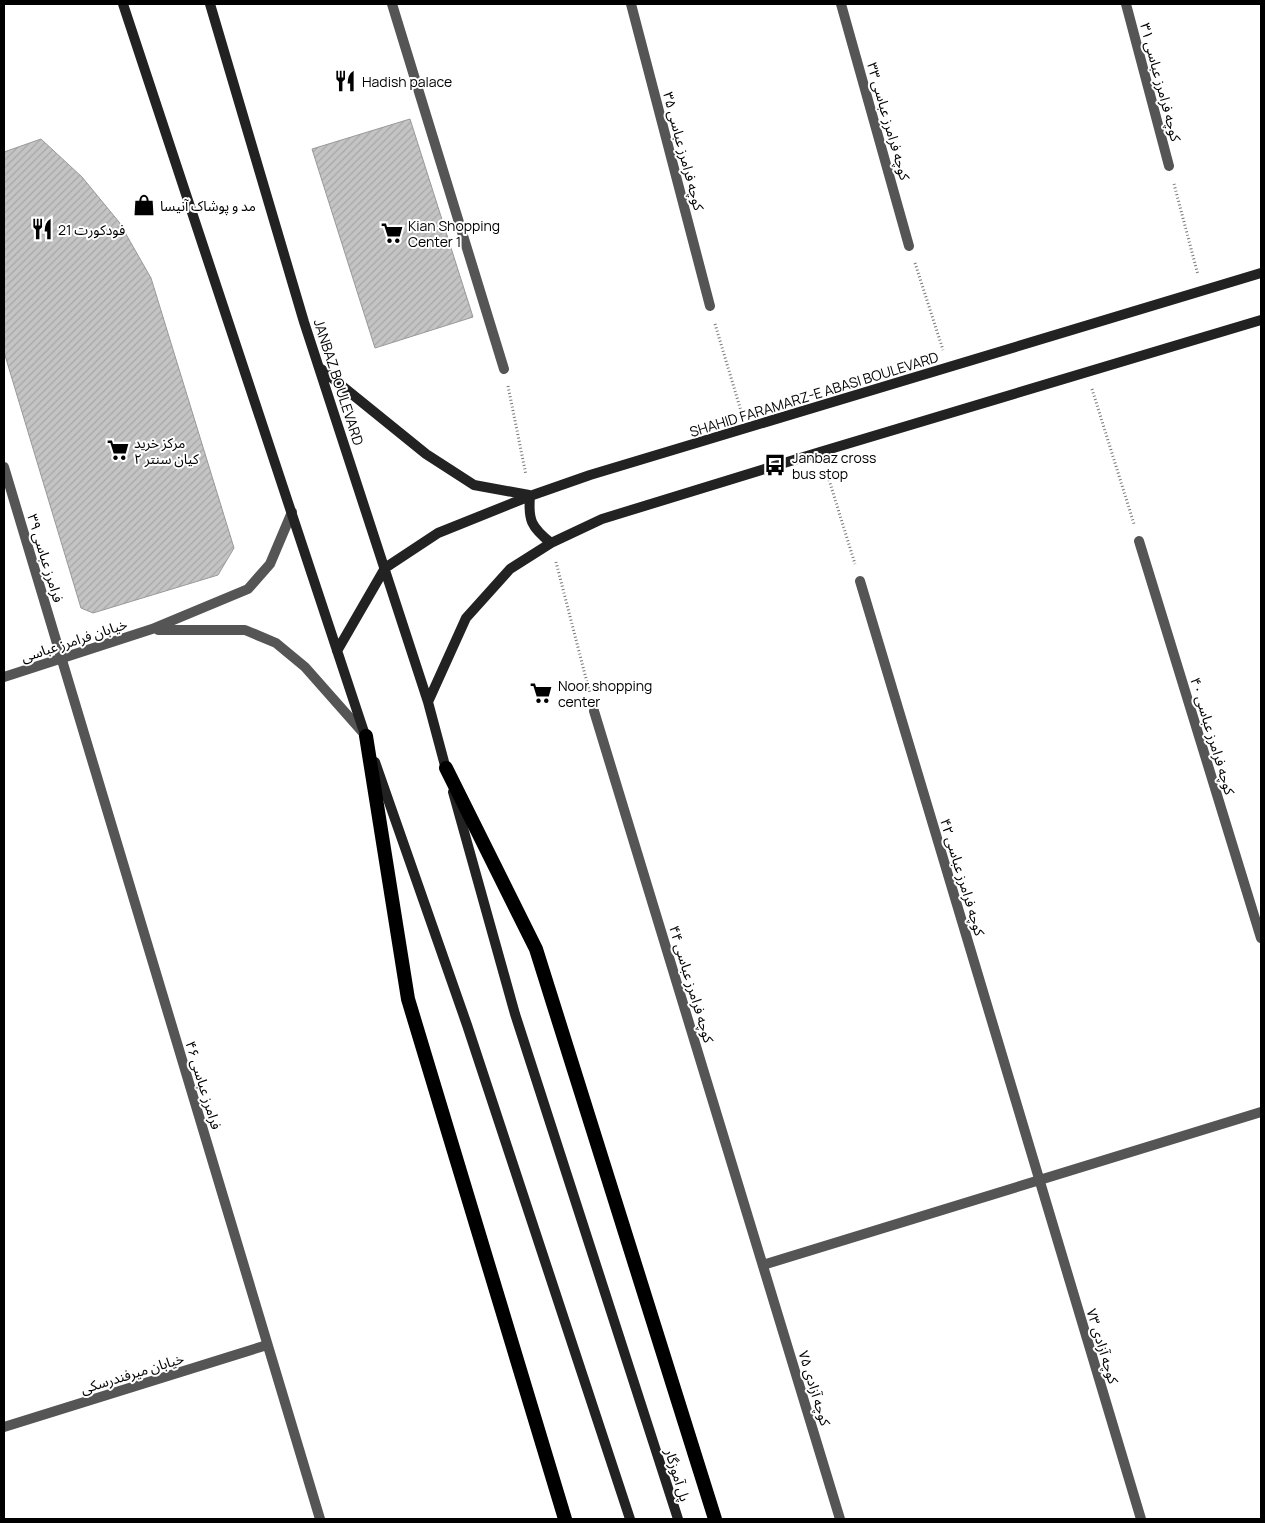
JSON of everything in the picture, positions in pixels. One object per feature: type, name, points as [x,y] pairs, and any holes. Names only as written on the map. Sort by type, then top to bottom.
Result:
[{"type":"highway","points":[[366,736],[408,999],[565,1519]]},
{"type":"highway","points":[[446,768],[536,949],[715,1519]]},
{"type":"main road","points":[[123,4],[337,651],[467,1025],[630,1519]]},
{"type":"main road","name":"JANBAZ BOULEVARD","points":[[210,4],[302,313],[428,702],[446,768]]},
{"type":"main road","name":"SHAHID FARAMARZ-E ABASI BOULEVARD","points":[[385,568],[438,534],[530,496],[590,475],[1261,273]]},
{"type":"main road","points":[[428,702],[466,618],[510,569],[551,543],[602,519],[1261,320]]},
{"type":"main road","points":[[320,368],[426,454],[474,485],[530,496],[529,510],[531,522],[539,534],[551,543]]},
{"type":"main road","points":[[337,651],[385,568]]},
{"type":"main road","name":"پل آموزگار","points":[[446,768],[515,1014],[678,1519]]},
{"type":"street","points":[[392,4],[504,369]]},
{"type":"street","name":"کوچه فرامرز عباسی ۳۵","points":[[631,4],[710,306]]},
{"type":"street","name":"کوچه فرامرز عباسی ۳۳","points":[[842,4],[909,246]]},
{"type":"street","name":"کوچه فرامرز عباسی ۳۱","points":[[1126,4],[1169,166]]},
{"type":"street","name":"فرامرز عباسی ۳۹","points":[[4,467],[62,658]]},
{"type":"street","points":[[152,630],[248,589],[270,564],[292,512]]},
{"type":"street","name":"کوچه فرامرز عباسی ۴۰","points":[[1139,541],[1261,938]]},
{"type":"street","name":"کوچه فرامرز عباسی ۴۲","points":[[860,581],[1039,1180]]},
{"type":"street","points":[[152,630],[245,630],[276,642],[306,667],[366,736]]},
{"type":"street","name":"خیابان فرامرز عباسی","points":[[4,677],[152,630]]},
{"type":"street","name":"فرامرز عباسی ۴۶","points":[[62,658],[320,1519]]},
{"type":"street","name":"کوچه فرامرز عباسی ۴۴","points":[[594,711],[763,1265]]},
{"type":"street","points":[[763,1265],[1261,1112]]},
{"type":"street","name":"کوچه آزادی ۷۳","points":[[1039,1180],[1141,1519]]},
{"type":"street","name":"کوچه آزادی ۷۵","points":[[763,1265],[840,1519]]},
{"type":"street","name":"خیابان میرفندرسکی","points":[[4,1427],[267,1345]]},
{"type":"path","points":[[1169,166],[1202,291]]},
{"type":"path","points":[[909,246],[948,368]]},
{"type":"path","points":[[710,306],[746,428]]},
{"type":"path","points":[[504,369],[530,496]]},
{"type":"path","points":[[1087,372],[1139,541]]},
{"type":"path","points":[[820,452],[860,581]]},
{"type":"path","points":[[551,543],[594,711]]},
{"type":"building","name":"Kian Shopping Center 1","points":[[410,119],[473,317],[375,348],[312,149]]},
{"type":"building","name":"مرکز خرید کیان سنتر ۲","points":[[41,139],[82,177],[119,222],[151,278],[234,548],[218,575],[93,613],[81,608],[4,352],[4,152]]},
{"type":"place","name":"Hadish palace","points":[[345,81]]},
{"type":"place","name":"مد و پوشاک آنیسا","points":[[144,205]]},
{"type":"place","name":"فودکورت 21","points":[[42,229]]},
{"type":"place","name":"Kian Shopping Center 1","points":[[392,233]]},
{"type":"place","name":"مرکز خرید کیان سنتر ۲","points":[[118,450]]},
{"type":"place","name":"Janbaz cross bus stop","points":[[775,465]]},
{"type":"place","name":"Noor shopping center","points":[[541,693]]}]
